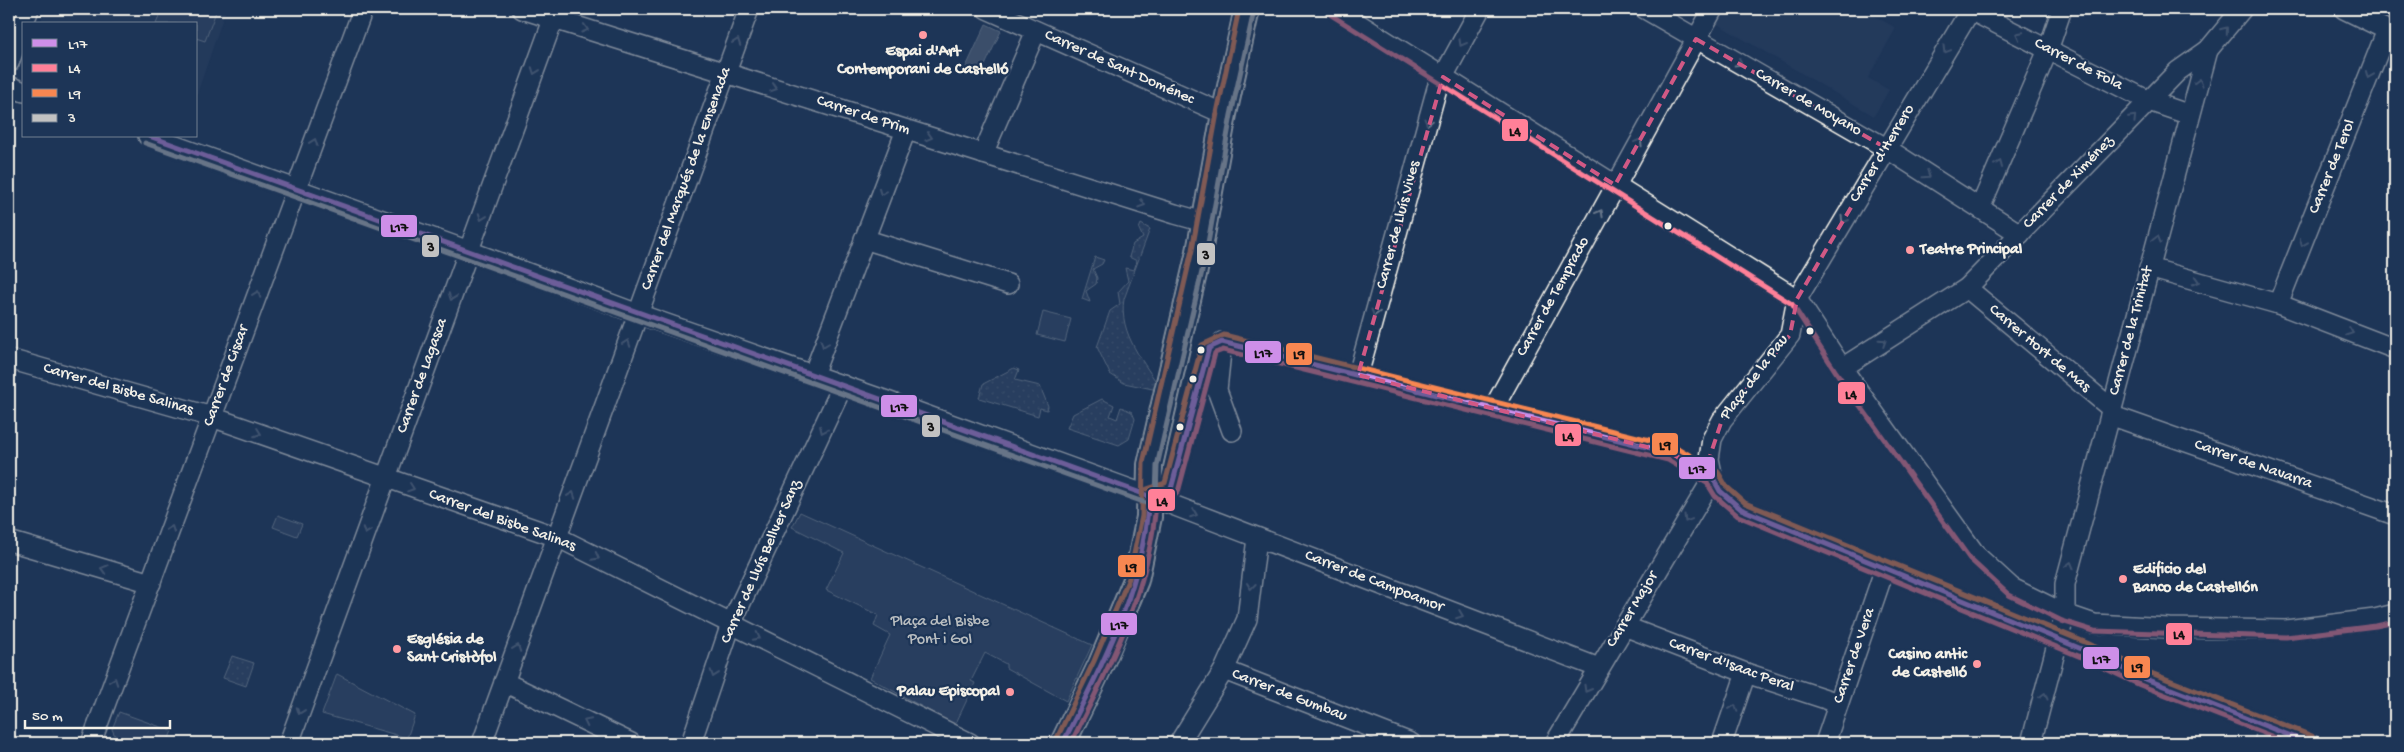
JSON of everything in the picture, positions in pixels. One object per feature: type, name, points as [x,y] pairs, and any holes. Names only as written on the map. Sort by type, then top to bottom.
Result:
[{"type":"main road","points":[[1063,743],[1101,664],[1136,580],[1149,517],[1150,465],[1204,222],[1224,114],[1247,9]]},
{"type":"street","points":[[24,22],[29,9]]},
{"type":"street","name":"Carrer de Ciscar","points":[[92,743],[363,9]]},
{"type":"street","name":"Carrer de Prim","points":[[522,9],[556,14],[725,73],[1204,222]]},
{"type":"street","name":"Carrer del Marqués de la Ensenada","points":[[482,743],[749,9]]},
{"type":"street","name":"Carrer de Sant Doménec","points":[[987,9],[1224,114]]},
{"type":"street","points":[[1335,9],[1797,299],[1842,368],[1976,555],[2012,588],[2065,614],[2094,624],[2169,628],[2286,630],[2375,619],[2395,614]]},
{"type":"street","name":"Carrer de Lluís Vives","points":[[1358,376],[1437,88],[1480,9]]},
{"type":"street","name":"Carrer de Moyano","points":[[1645,9],[1886,148],[2020,234]]},
{"type":"street","name":"Carrer de Temprado","points":[[1493,409],[1713,9]]},
{"type":"street","name":"Carrer de Fola","points":[[1970,9],[2149,101],[2190,115]]},
{"type":"street","name":"Carrer d'Herrero","points":[[1797,299],[1970,9]]},
{"type":"street","points":[[1980,208],[2048,50],[2062,9]]},
{"type":"street","name":"Carrer de la Trinitat","points":[[2149,101],[2178,71],[2208,50],[2242,9]]},
{"type":"street","points":[[2344,9],[2391,32]]},
{"type":"street","name":"Carrer de Lagasca","points":[[289,743],[556,14]]},
{"type":"street","points":[[9,63],[22,28]]},
{"type":"street","points":[[983,154],[1036,30]]},
{"type":"street","name":"Carrer de Terol","points":[[2278,304],[2391,32]]},
{"type":"street","name":"Carrer de la Trinitat","points":[[2031,743],[2060,640],[2065,614],[2065,584],[2208,50]]},
{"type":"street","points":[[9,86],[22,91]]},
{"type":"street","name":"Carrer de Ximénez","points":[[1842,368],[1967,288],[2149,101]]},
{"type":"street","points":[[813,375],[906,130]]},
{"type":"street","name":"Carrer de Campoamor","points":[[154,138],[469,251],[638,314],[1148,496],[1599,668]]},
{"type":"street","points":[[864,240],[1008,284]]},
{"type":"street","points":[[2149,268],[2278,304],[2395,349]]},
{"type":"street","name":"Carrer Hort de Mas","points":[[1967,288],[2111,412]]},
{"type":"street","name":"Plaça de la Pau","points":[[1714,478],[1709,459],[1712,439],[1722,420],[1790,335],[1797,299]]},
{"type":"street","points":[[1232,431],[1217,390],[1222,342],[1671,453],[1714,478],[1720,491],[1741,508],[2060,640],[2266,734],[2309,743]]},
{"type":"street","name":"Carrer del Bisbe Salinas","points":[[9,358],[212,417],[385,479],[557,537],[970,743]]},
{"type":"street","name":"Carrer de Lluís Bellver Sanz","points":[[691,743],[731,624],[843,386]]},
{"type":"street","name":"Carrer de Navarra","points":[[2111,412],[2395,514]]},
{"type":"street","name":"Carrer Major","points":[[1555,743],[1714,478]]},
{"type":"street","points":[[1179,743],[1224,670],[1247,619],[1257,538]]},
{"type":"street","points":[[9,542],[151,583]]},
{"type":"street","name":"Carrer de Vera","points":[[1825,743],[1885,568]]},
{"type":"street","name":"Carrer d'Isaac Peral","points":[[1624,626],[1746,673],[1838,703]]},
{"type":"street","name":"Carrer de Gumbau","points":[[1224,670],[1411,743]]},
{"type":"street","points":[[1722,743],[1746,673]]},
{"type":"street","points":[[504,682],[631,743]]},
{"type":"highlighted area","points":[[1696,39],[1886,148],[1797,299],[1790,335],[1722,420],[1709,459],[1713,478],[1671,453],[1358,375],[1443,77],[1615,185]]},
{"type":"shaded area","points":[[45,9],[226,9],[198,91],[198,22],[41,22]]},
{"type":"shaded area","points":[[1722,9],[1862,9],[1896,28],[1868,78],[1889,90],[1874,116],[1714,22]]},
{"type":"shaded area","points":[[986,24],[1001,31],[981,74],[966,67]]},
{"type":"green space","points":[[162,9],[217,9],[205,41],[198,39],[198,22],[157,22]]},
{"type":"green space","points":[[1141,224],[1150,229],[1124,299],[1123,312],[1125,324],[1134,348],[1162,391],[1124,383],[1110,374],[1097,347],[1110,311],[1120,304],[1118,292],[1128,281],[1125,268],[1134,270],[1137,261],[1129,257],[1133,244],[1143,238],[1139,229]]},
{"type":"green space","points":[[1095,257],[1104,260],[1102,264],[1093,269],[1097,278],[1096,284],[1086,291],[1090,302],[1082,299]]},
{"type":"green space","points":[[1043,312],[1071,319],[1065,342],[1037,335]]},
{"type":"green space","points":[[1014,368],[1019,370],[1015,380],[1040,386],[1048,406],[1047,410],[1040,408],[1038,416],[979,398],[983,384]]},
{"type":"green space","points":[[1102,399],[1114,405],[1110,416],[1117,419],[1121,407],[1132,412],[1135,419],[1129,439],[1119,445],[1067,428],[1073,414]]},
{"type":"green space","name":"Plaça del Bisbe Pont i Gol","points":[[800,512],[1092,645],[1066,701],[1006,668],[1006,664],[985,653],[971,681],[975,683],[955,725],[870,678],[890,635],[874,626],[878,615],[826,590],[844,553],[792,527]]},
{"type":"green space","points":[[278,515],[302,524],[297,536],[273,527]]},
{"type":"green space","points":[[232,656],[254,663],[246,686],[223,678]]},
{"type":"green space","points":[[337,674],[415,715],[407,738],[322,714]]},
{"type":"green space","points":[[119,712],[172,731],[167,743],[142,743],[115,736],[112,729]]},
{"type":"transit line","name":"L9","points":[[1056,740],[1094,661],[1129,578],[1142,516],[1143,463],[1192,250],[1217,113],[1239,9]]},
{"type":"transit line","name":"3","points":[[1156,496],[1157,466],[1206,254],[1231,115],[1254,11]]},
{"type":"transit line","name":"L4","points":[[1331,15],[1792,304],[1836,372],[1970,559],[2009,595],[2062,621],[2094,631],[2286,637],[2395,622]]},
{"type":"transit line","name":"L17","points":[[155,138],[1149,496]]},
{"type":"transit line","name":"3","points":[[145,143],[1146,503]]},
{"type":"transit line","name":"L9","points":[[1147,489],[1165,483],[1202,345],[1224,335],[1674,446],[1718,472],[1726,486],[1745,503],[2087,643],[2146,671],[2312,736]]},
{"type":"transit line","name":"L17","points":[[1149,496],[1171,489],[1209,348],[1222,342],[1671,453],[1713,478],[1720,491],[1741,509],[2084,650],[2143,678],[2309,743]]},
{"type":"transit line","name":"L4","points":[[1071,743],[1100,685],[1137,596],[1146,566],[1156,502],[1174,496],[1178,492],[1215,353],[1223,350],[1668,460],[1707,483],[1715,496],[1738,516],[2081,657],[2140,685],[2289,743]]},
{"type":"transit line","name":"L17","points":[[1063,743],[1107,653],[1130,594],[1139,563],[1149,496]]},
{"type":"place","name":"Espai d'Art Contemporani de Castelló","points":[[923,35]]},
{"type":"place","name":"Teatre Principal","points":[[1910,250]]},
{"type":"place","name":"Edificio del Banco de Castellón","points":[[2123,579]]},
{"type":"place","name":"Església de Sant Cristòfol","points":[[397,649]]},
{"type":"place","name":"Casino antic de Castelló","points":[[1977,664]]},
{"type":"place","name":"Palau Episcopal","points":[[1010,692]]}]
